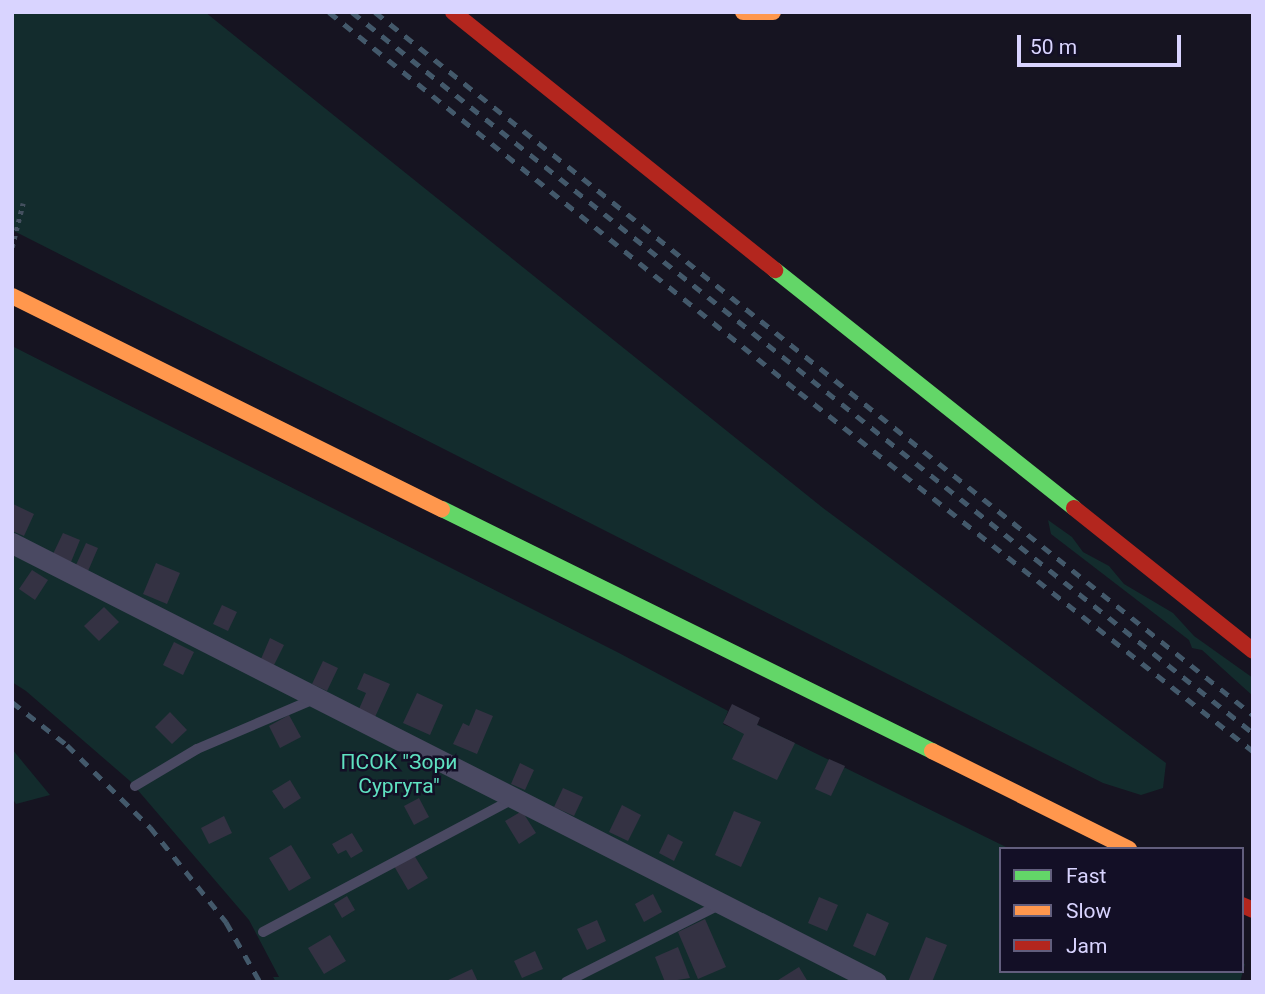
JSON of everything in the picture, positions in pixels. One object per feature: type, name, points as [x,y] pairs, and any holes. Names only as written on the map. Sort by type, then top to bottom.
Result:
[{"type":"main road","points":[[453,12],[1253,651]]},
{"type":"main road","points":[[743,12],[773,12]]},
{"type":"main road","points":[[12,296],[1125,847]]},
{"type":"street","points":[[12,543],[314,699],[876,982]]},
{"type":"lane","points":[[135,786],[197,749],[314,699]]},
{"type":"lane","points":[[263,932],[513,799]]},
{"type":"lane","points":[[566,982],[720,904]]},
{"type":"path","points":[[12,247],[23,203]]},
{"type":"green space","points":[[12,12],[205,12],[823,508],[1166,763],[1163,788],[1141,795],[1103,783],[12,230]]},
{"type":"green space","name":"ПСОК \"Зори Сургута\"","points":[[12,346],[619,653],[728,711],[723,724],[744,733],[750,721],[1006,847],[999,847],[999,973],[1242,973],[1240,982],[276,982],[273,977],[279,977],[249,920],[130,781],[26,691],[12,682]]},
{"type":"green space","points":[[1048,520],[1072,537],[1083,552],[1109,566],[1124,584],[1173,613],[1194,636],[1253,678],[1253,696],[1202,650],[1192,648],[1189,640],[1051,534]]},
{"type":"green space","points":[[12,749],[50,795],[16,804],[12,798]]},
{"type":"building","points":[[13,504],[34,514],[24,536],[12,531]]},
{"type":"building","points":[[63,533],[80,540],[71,562],[53,554]]},
{"type":"building","points":[[86,543],[98,548],[88,571],[76,565]]},
{"type":"building","points":[[156,563],[180,573],[167,604],[143,594]]},
{"type":"building","points":[[32,570],[48,580],[35,600],[19,589]]},
{"type":"building","points":[[222,605],[237,612],[228,631],[213,624]]},
{"type":"building","points":[[104,607],[119,622],[99,641],[84,626]]},
{"type":"building","points":[[270,638],[284,645],[274,665],[261,659]]},
{"type":"building","points":[[174,642],[194,652],[183,675],[163,665]]},
{"type":"building","points":[[323,661],[338,668],[327,691],[312,684]]},
{"type":"building","points":[[364,673],[390,684],[375,717],[359,709],[366,693],[357,689]]},
{"type":"building","points":[[417,693],[443,705],[430,735],[403,723]]},
{"type":"building","points":[[732,704],[760,718],[757,725],[795,743],[777,780],[732,759],[744,734],[723,723]]},
{"type":"building","points":[[476,709],[493,716],[477,754],[453,744],[463,723],[469,726]]},
{"type":"building","points":[[170,712],[187,730],[172,744],[155,727]]},
{"type":"building","points":[[289,715],[301,737],[280,748],[269,726]]},
{"type":"building","points":[[829,759],[845,766],[831,796],[815,789]]},
{"type":"building","points":[[520,763],[534,770],[525,790],[511,784]]},
{"type":"building","points":[[290,780],[301,798],[284,809],[272,791]]},
{"type":"building","points":[[563,788],[583,797],[574,816],[554,807]]},
{"type":"building","points":[[419,798],[429,817],[414,825],[404,806]]},
{"type":"building","points":[[622,805],[641,815],[628,841],[609,832]]},
{"type":"building","points":[[522,811],[536,833],[519,844],[505,821]]},
{"type":"building","points":[[734,811],[761,822],[741,867],[715,855]]},
{"type":"building","points":[[224,816],[232,833],[209,844],[201,828]]},
{"type":"building","points":[[352,833],[363,851],[351,858],[346,850],[338,854],[332,844]]},
{"type":"building","points":[[668,834],[683,842],[674,861],[659,853]]},
{"type":"building","points":[[291,845],[311,878],[289,891],[269,858]]},
{"type":"building","points":[[414,855],[428,878],[408,890],[394,866]]},
{"type":"building","points":[[653,894],[662,912],[644,922],[635,904]]},
{"type":"building","points":[[347,896],[355,910],[342,918],[334,904]]},
{"type":"building","points":[[819,897],[838,905],[827,931],[808,923]]},
{"type":"building","points":[[867,913],[889,923],[875,956],[853,946]]},
{"type":"building","points":[[705,919],[726,967],[698,979],[678,932]]},
{"type":"building","points":[[597,920],[606,941],[587,950],[577,929]]},
{"type":"building","points":[[330,935],[346,961],[324,974],[308,948]]},
{"type":"building","points":[[926,937],[947,945],[932,982],[908,982]]},
{"type":"building","points":[[678,947],[690,978],[665,982],[655,957]]},
{"type":"building","points":[[535,951],[543,969],[522,978],[514,961]]},
{"type":"building","points":[[799,967],[808,982],[775,982]]},
{"type":"building","points":[[472,969],[478,982],[444,982]]},
{"type":"railway","points":[[329,12],[799,392],[1253,751]]},
{"type":"railway","points":[[352,12],[1253,733]]},
{"type":"railway","points":[[375,12],[1253,715]]},
{"type":"railway","points":[[12,702],[67,745],[150,827],[226,922],[260,982]]},
{"type":"traffic: fast","points":[[775,270],[1074,508]]},
{"type":"traffic: fast","points":[[442,509],[932,751]]},
{"type":"traffic: slow","points":[[743,12],[773,12]]},
{"type":"traffic: slow","points":[[12,296],[442,509]]},
{"type":"traffic: slow","points":[[932,751],[1125,847]]},
{"type":"traffic: jam","points":[[453,12],[775,270]]},
{"type":"traffic: jam","points":[[1074,508],[1253,651]]},
{"type":"traffic: jam","points":[[1244,906],[1253,910]]}]
